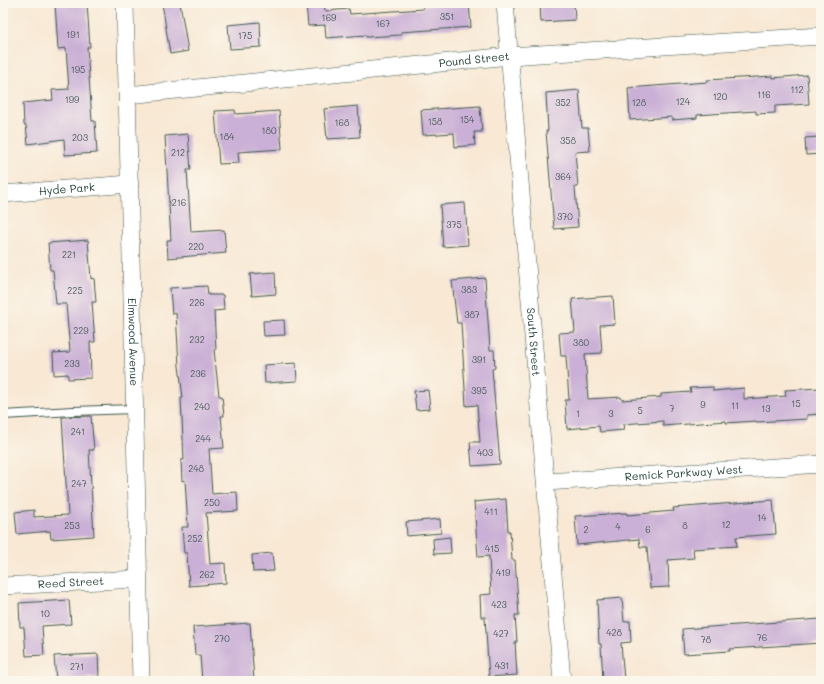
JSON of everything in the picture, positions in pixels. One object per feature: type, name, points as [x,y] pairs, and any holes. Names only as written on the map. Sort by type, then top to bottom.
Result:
[{"type":"street","name":"Elmwood Avenue","points":[[125,3],[141,681]]},
{"type":"street","name":"South Street","points":[[505,3],[562,681]]},
{"type":"street","name":"Pound Street","points":[[128,95],[509,56],[821,36]]},
{"type":"street","name":"Hyde Park","points":[[3,194],[130,184]]},
{"type":"street","name":"Remick Parkway West","points":[[546,482],[821,464]]},
{"type":"street","name":"Reed Street","points":[[3,586],[138,579]]},
{"type":"lane","points":[[3,415],[135,409]]},
{"type":"building","points":[[55,3],[87,3],[90,47],[87,47],[92,121],[95,121],[97,153],[65,155],[64,139],[28,144],[26,125],[24,125],[23,103],[53,100],[52,90],[69,89],[66,48],[58,49]]},
{"type":"building","points":[[162,3],[180,3],[188,51],[170,54]]},
{"type":"building","points":[[306,3],[324,3],[325,11],[349,9],[350,14],[423,9],[423,6],[469,3],[471,27],[401,32],[401,35],[366,37],[366,35],[326,38],[325,25],[308,26]]},
{"type":"building","points":[[540,3],[574,3],[575,20],[541,22]]},
{"type":"building","points":[[260,22],[261,47],[230,49],[228,25]]},
{"type":"building","points":[[807,75],[809,104],[775,106],[775,113],[756,114],[756,111],[697,115],[697,118],[672,120],[672,117],[630,120],[628,88],[707,82],[707,80],[773,76],[773,78]]},
{"type":"building","points":[[579,90],[582,128],[588,128],[590,151],[575,152],[578,187],[575,187],[578,227],[554,229],[546,131],[548,131],[546,93]]},
{"type":"building","points":[[358,106],[360,137],[327,139],[324,109]]},
{"type":"building","points":[[480,106],[482,132],[474,132],[475,145],[455,147],[454,133],[423,135],[421,110]]},
{"type":"building","points":[[235,110],[236,114],[279,111],[282,149],[238,152],[239,163],[219,164],[215,111]]},
{"type":"building","points":[[188,134],[191,170],[187,170],[191,232],[224,230],[226,253],[168,258],[167,240],[171,240],[165,136]]},
{"type":"building","points":[[819,137],[820,154],[806,155],[805,138]]},
{"type":"building","points":[[465,203],[468,245],[443,247],[440,205]]},
{"type":"building","points":[[88,240],[91,279],[94,278],[96,302],[92,302],[95,342],[90,342],[91,378],[68,379],[68,374],[54,375],[53,353],[70,352],[66,304],[56,304],[53,270],[50,270],[48,243]]},
{"type":"building","points":[[275,272],[276,294],[252,296],[250,274]]},
{"type":"building","points":[[485,278],[490,350],[494,350],[495,368],[492,369],[500,464],[472,466],[470,442],[480,442],[477,405],[466,406],[461,323],[457,323],[452,281]]},
{"type":"building","points":[[207,286],[208,295],[223,295],[224,310],[214,311],[216,350],[214,350],[219,396],[222,396],[224,416],[221,416],[224,448],[209,449],[212,494],[237,492],[238,511],[206,513],[210,564],[225,563],[226,583],[189,586],[187,553],[184,553],[182,527],[188,527],[185,480],[182,481],[181,460],[184,460],[181,398],[183,398],[179,366],[176,313],[172,314],[170,288]]},
{"type":"building","points":[[613,296],[615,324],[600,325],[602,353],[585,354],[588,399],[621,397],[622,400],[661,397],[661,394],[691,392],[690,388],[713,387],[713,391],[744,388],[744,399],[786,396],[785,390],[821,388],[821,414],[807,415],[807,419],[756,422],[726,423],[726,421],[663,426],[663,421],[623,424],[624,430],[600,432],[599,426],[567,429],[565,400],[569,400],[566,356],[561,356],[559,333],[575,332],[572,299]]},
{"type":"building","points":[[284,320],[285,335],[264,336],[263,321]]},
{"type":"building","points":[[296,363],[297,381],[265,383],[264,365]]},
{"type":"building","points":[[428,390],[430,409],[416,410],[414,391]]},
{"type":"building","points":[[91,416],[94,450],[89,450],[94,536],[51,539],[50,531],[17,534],[15,512],[34,510],[34,517],[68,515],[62,417]]},
{"type":"building","points":[[506,499],[508,532],[510,531],[512,560],[515,560],[519,615],[515,615],[517,675],[489,677],[485,617],[481,617],[480,595],[491,594],[489,556],[478,557],[474,502]]},
{"type":"building","points":[[773,500],[776,534],[736,537],[737,546],[693,549],[694,558],[668,560],[669,587],[650,588],[647,547],[640,547],[639,539],[577,545],[575,516],[627,513],[627,515],[674,511],[673,508]]},
{"type":"building","points":[[440,519],[441,533],[407,536],[406,522]]},
{"type":"building","points":[[450,537],[451,553],[434,554],[433,539]]},
{"type":"building","points":[[272,553],[274,571],[253,572],[252,555]]},
{"type":"building","points":[[622,598],[624,622],[630,621],[631,642],[621,643],[624,681],[603,681],[601,644],[599,644],[597,600]]},
{"type":"building","points":[[69,600],[71,624],[42,626],[44,655],[26,656],[24,627],[20,627],[19,603]]},
{"type":"building","points":[[821,619],[821,643],[730,649],[730,651],[684,654],[682,629]]},
{"type":"building","points":[[250,623],[254,681],[202,681],[200,655],[195,655],[193,627]]},
{"type":"building","points":[[98,654],[99,677],[56,680],[54,656]]}]
